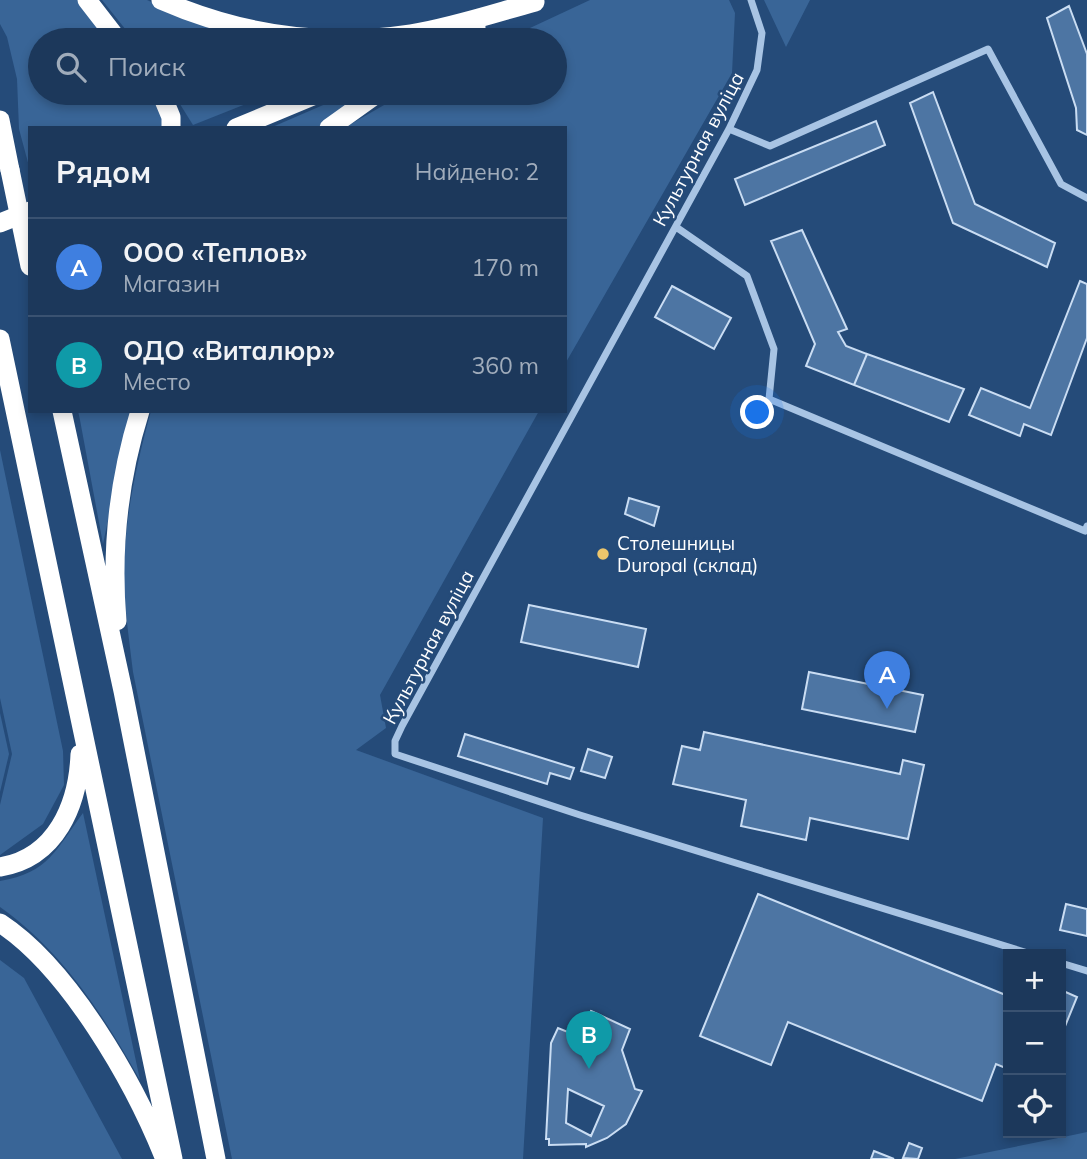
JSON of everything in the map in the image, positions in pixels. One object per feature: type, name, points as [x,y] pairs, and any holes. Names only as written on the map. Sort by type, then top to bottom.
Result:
[{"type":"highway","points":[[87,0],[109,28]]},
{"type":"highway","points":[[161,0],[232,26],[245,28]]},
{"type":"highway","points":[[436,28],[535,2]]},
{"type":"highway","points":[[474,28],[535,2]]},
{"type":"highway","points":[[492,28],[535,2]]},
{"type":"highway","points":[[166,105],[172,117],[171,126]]},
{"type":"highway","points":[[241,126],[291,105]]},
{"type":"highway","points":[[332,126],[361,105]]},
{"type":"highway","points":[[0,120],[28,256]]},
{"type":"highway","points":[[0,223],[28,212]]},
{"type":"highway","points":[[0,339],[173,1159]]},
{"type":"highway","points":[[62,413],[123,691],[216,1159]]},
{"type":"highway","points":[[123,691],[116,563],[124,480],[140,413]]},
{"type":"highway","points":[[0,867],[13,865],[39,850],[67,817],[78,789],[82,729]]},
{"type":"highway","points":[[0,923],[12,931],[63,984],[95,1028],[131,1086],[164,1159]]},
{"type":"street","name":"Культурная вуліца","points":[[751,0],[762,33],[757,70],[729,129],[402,726],[395,741],[395,754],[580,815],[1015,949]]},
{"type":"street","points":[[729,129],[770,146],[988,49],[1061,184],[1087,198]]},
{"type":"street","points":[[676,226],[747,276],[774,349],[769,399],[1085,531],[1087,526]]},
{"type":"street","points":[[1066,965],[1087,971]]},
{"type":"shaded area","points":[[0,0],[78,0],[100,28],[28,28],[28,105],[160,105],[163,126],[28,126],[28,163],[19,129],[17,79],[7,37],[0,24]]},
{"type":"shaded area","points":[[102,0],[147,0],[210,28],[124,28]]},
{"type":"shaded area","points":[[590,0],[729,0],[735,13],[732,73],[567,361],[567,126],[347,126],[384,105],[567,105],[567,28],[530,28]]},
{"type":"shaded area","points":[[764,0],[810,0],[786,47]]},
{"type":"shaded area","points":[[180,105],[244,105],[193,125]]},
{"type":"shaded area","points":[[323,105],[350,105],[323,126],[275,126]]},
{"type":"shaded area","points":[[78,413],[131,413],[103,544]]},
{"type":"shaded area","points":[[151,413],[538,413],[380,695],[386,728],[356,750],[543,818],[523,1159],[232,1159],[133,672],[124,592],[124,565],[127,526]]},
{"type":"shaded area","points":[[0,450],[63,751],[64,785],[43,824],[0,855],[0,805],[12,754],[0,698]]},
{"type":"shaded area","points":[[0,713],[9,754],[0,792]]},
{"type":"shaded area","points":[[83,813],[140,1080],[79,985],[43,944],[0,907],[0,881],[30,872],[50,858]]},
{"type":"shaded area","points":[[0,960],[24,978],[122,1159],[0,1159]]},
{"type":"shaded area","points":[[1087,1132],[1087,1159],[955,1159],[1066,1138]]},
{"type":"building","points":[[1069,6],[1087,54],[1087,135],[1077,130],[1076,108],[1047,18]]},
{"type":"building","points":[[933,92],[975,204],[1055,243],[1047,267],[953,223],[910,103]]},
{"type":"building","points":[[876,121],[885,145],[745,205],[735,179]]},
{"type":"building","points":[[802,230],[847,329],[838,332],[846,346],[867,354],[854,385],[806,366],[815,344],[771,241]]},
{"type":"building","points":[[1080,281],[1087,284],[1087,338],[1051,435],[1024,424],[1020,436],[969,415],[981,388],[1030,408]]},
{"type":"building","points":[[672,286],[731,318],[714,349],[655,317]]},
{"type":"building","points":[[867,354],[964,389],[949,422],[854,385]]},
{"type":"building","points":[[629,498],[659,507],[654,526],[625,514]]},
{"type":"building","points":[[529,605],[646,629],[638,667],[521,642]]},
{"type":"building","points":[[809,672],[923,695],[915,732],[802,709]]},
{"type":"building","points":[[704,732],[900,774],[903,760],[924,765],[908,839],[810,818],[806,840],[741,826],[746,800],[673,784],[682,746],[700,750]]},
{"type":"building","points":[[465,734],[574,768],[570,779],[550,773],[547,784],[458,756]]},
{"type":"building","points":[[588,749],[612,757],[605,778],[581,771]]},
{"type":"building","points":[[758,894],[1003,994],[1003,1067],[996,1064],[982,1101],[788,1022],[771,1065],[700,1036]]},
{"type":"building","points":[[1066,904],[1087,909],[1087,936],[1060,930]]},
{"type":"building","points":[[1066,992],[1077,997],[1066,1024]]},
{"type":"building","points":[[591,1011],[630,1029],[622,1050],[635,1089],[642,1091],[626,1124],[607,1138],[586,1147],[586,1144],[549,1145],[549,1139],[546,1139],[551,1043],[558,1028],[580,1037]],"holes":[[[568,1089],[604,1106],[591,1136],[566,1123]]]},
{"type":"building","points":[[909,1143],[922,1148],[918,1159],[903,1158]]},
{"type":"building","points":[[874,1151],[894,1159],[871,1159]]},
{"type":"place","name":"Столешницы Duropal (склад)","points":[[603,554]]},
{"type":"place","name":"ООО «Теплов»","points":[[887,709]]},
{"type":"place","name":"ОДО «Виталюр»","points":[[589,1069]]}]
